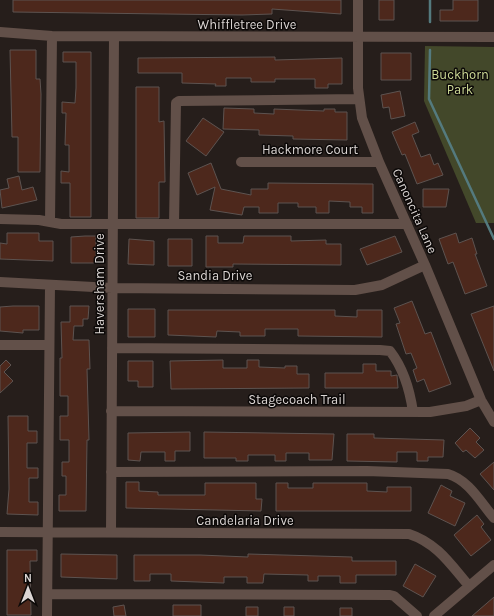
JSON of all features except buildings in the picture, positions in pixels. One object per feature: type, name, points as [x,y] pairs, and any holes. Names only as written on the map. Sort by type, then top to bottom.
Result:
[{"type":"street","name":"Canoncita Lane","points":[[358,0],[359,98],[362,118],[379,162],[425,265],[481,400],[494,422]]},
{"type":"street","name":"Whiffletree Drive","points":[[0,32],[52,36],[114,37],[494,38]]},
{"type":"street","points":[[50,222],[52,36]]},
{"type":"street","name":"Haversham Drive","points":[[111,532],[114,37]]},
{"type":"street","points":[[174,224],[176,103],[179,101],[359,98]]},
{"type":"street","name":"Hackmore Court","points":[[241,162],[379,162]]},
{"type":"street","points":[[0,219],[39,220],[61,224],[407,224]]},
{"type":"street","name":"Sandia Drive","points":[[0,282],[30,282],[50,285],[112,288],[355,290],[382,285],[425,265]]},
{"type":"street","points":[[48,616],[48,345],[50,285]]},
{"type":"street","points":[[0,345],[48,345]]},
{"type":"street","points":[[112,348],[372,350],[390,352],[397,360],[406,382],[413,412]]},
{"type":"street","name":"Stagecoach Trail","points":[[111,411],[448,411],[481,400]]},
{"type":"street","points":[[111,472],[367,471],[448,474],[457,476],[466,484],[494,518]]},
{"type":"street","name":"Candelaria Drive","points":[[0,532],[409,534],[423,539],[434,546],[469,586]]},
{"type":"street","points":[[434,616],[494,566]]},
{"type":"street","points":[[48,594],[390,595],[417,616]]},
{"type":"green space","name":"Buckhorn Park","points":[[425,46],[494,47],[494,223],[476,223],[424,101]]},
{"type":"waterway","points":[[430,0],[430,22]]},
{"type":"waterway","points":[[430,50],[429,99],[494,239]]}]
